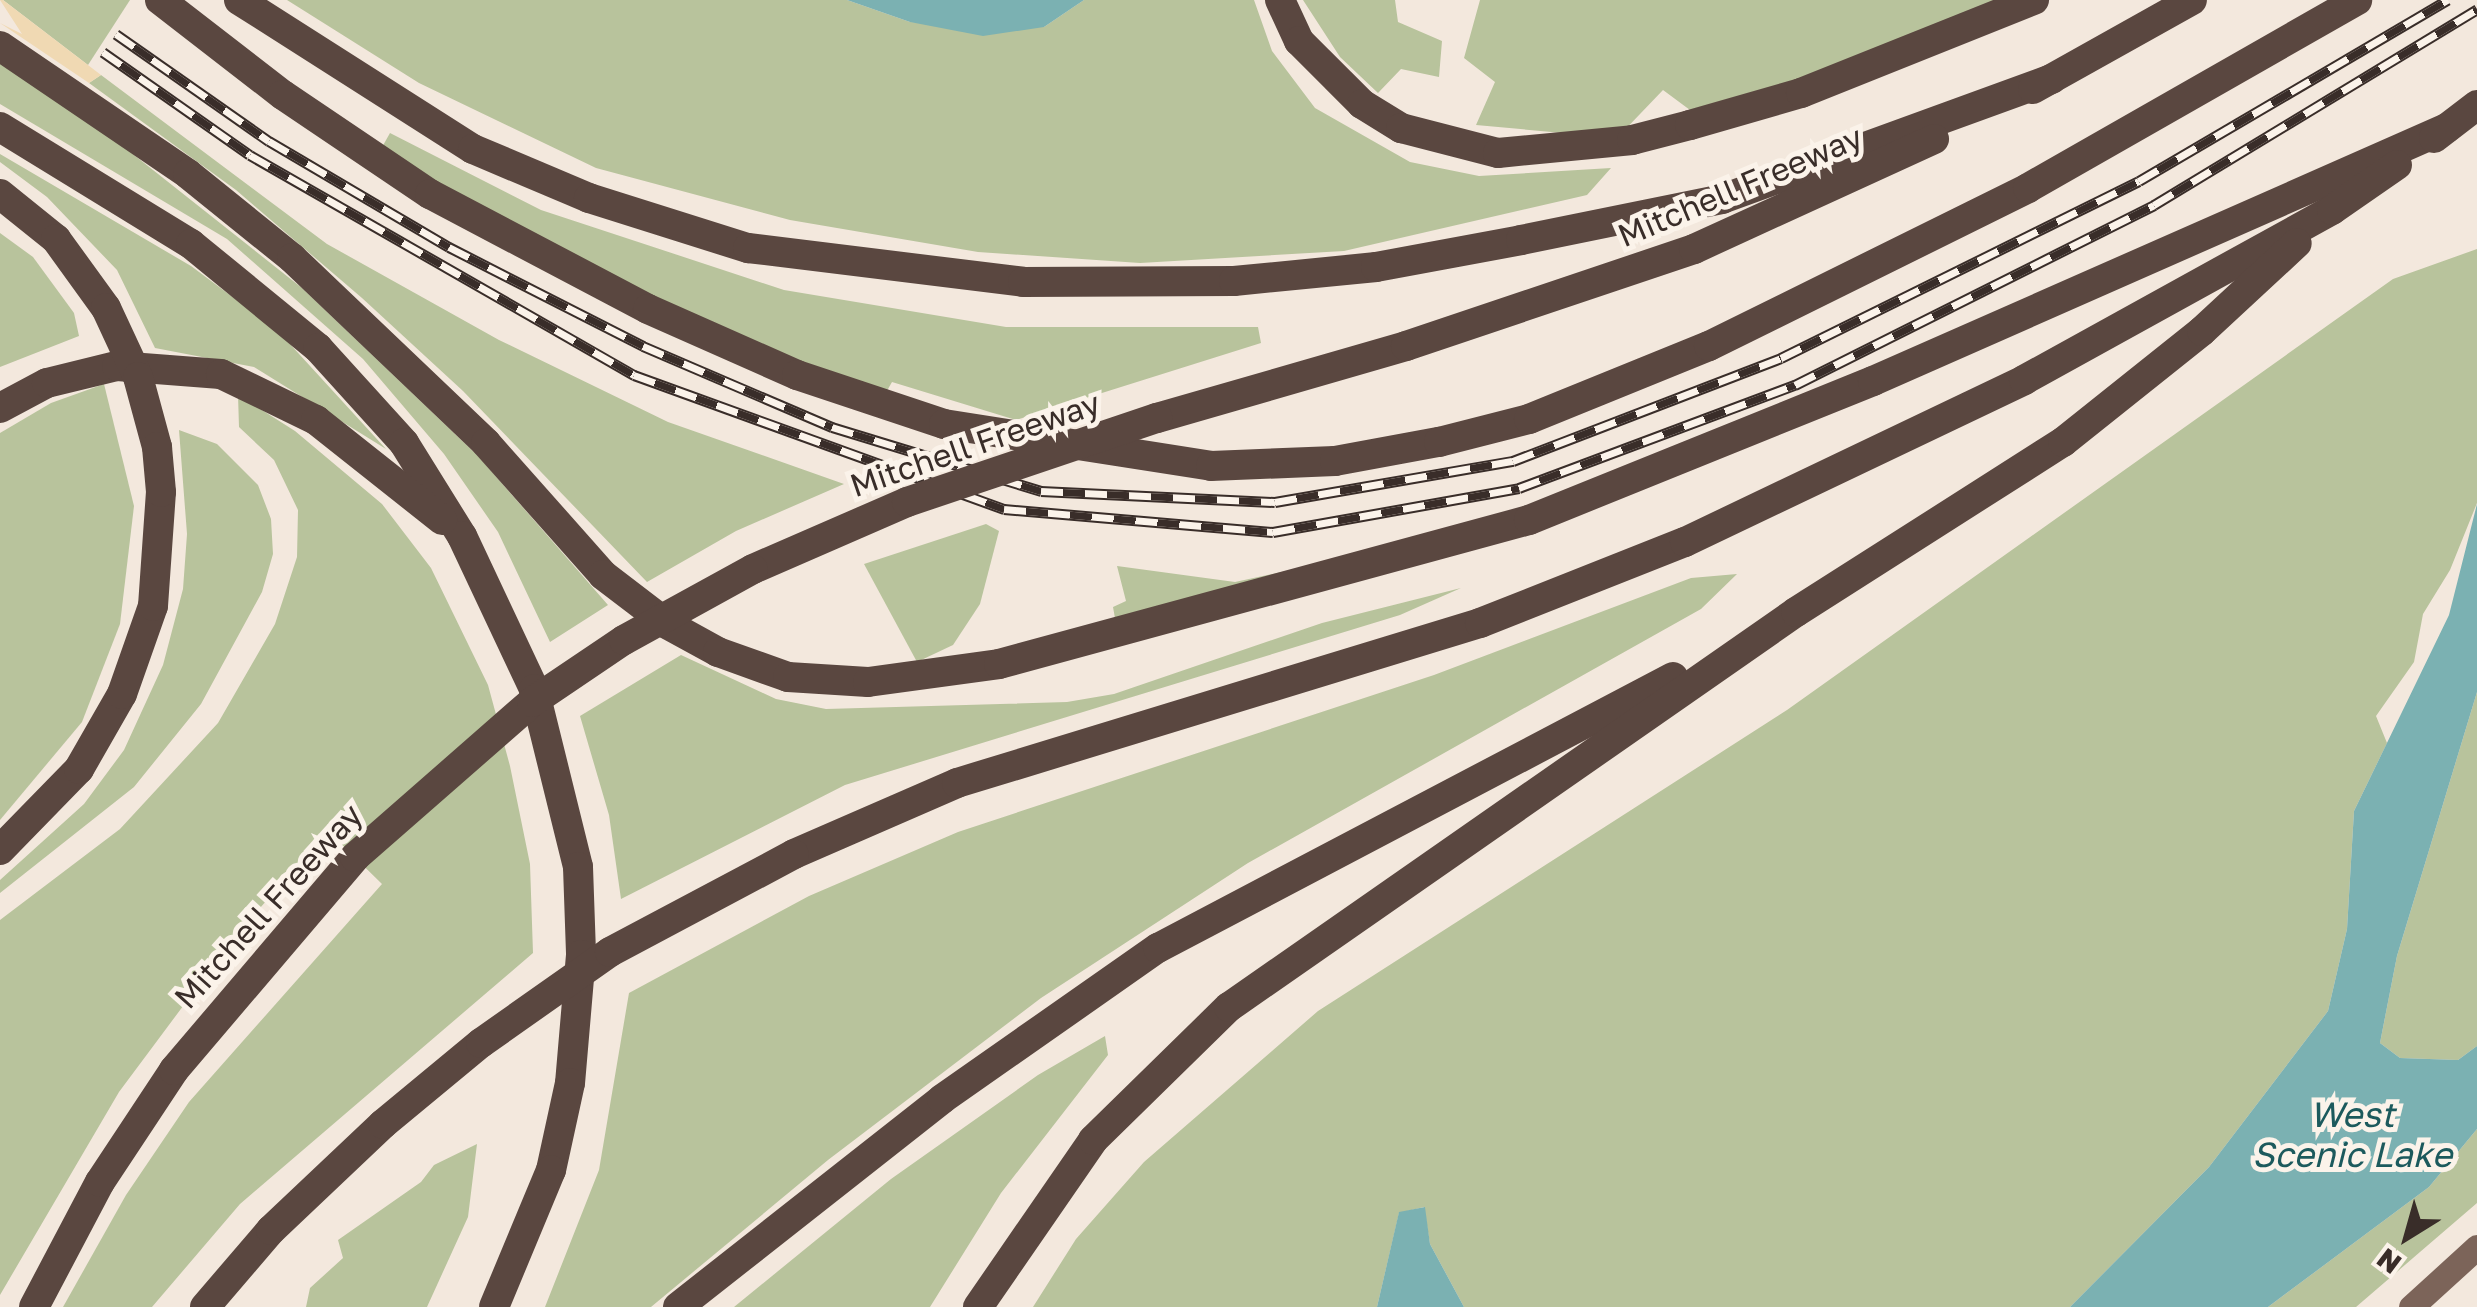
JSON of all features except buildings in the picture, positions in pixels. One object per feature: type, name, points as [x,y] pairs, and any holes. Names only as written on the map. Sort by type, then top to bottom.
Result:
[{"type":"highway","points":[[160,0],[283,95],[430,194],[648,309],[797,376],[944,424],[1212,466],[1336,461],[1439,442],[1530,419],[1709,346],[2028,188],[2357,0]]},
{"type":"highway","points":[[239,0],[473,149],[588,198],[748,248],[1023,282],[1234,281],[1376,267],[1521,240],[1722,199],[2052,79]]},
{"type":"highway","points":[[1280,0],[1300,41],[1362,104],[1401,128],[1498,153],[1632,140],[1709,120],[1802,93],[2034,0]]},
{"type":"highway","name":"Mitchell Freeway","points":[[34,1307],[100,1182],[174,1070],[355,856],[532,702],[624,640],[753,569],[907,502],[1157,418],[1406,346],[1694,249],[1862,176],[2052,79],[2192,0]]},
{"type":"highway","points":[[0,46],[188,174],[292,258],[486,443],[603,575],[667,624],[718,652],[788,677],[868,682],[999,664],[1529,520],[1873,381],[2447,128]]},
{"type":"highway","points":[[205,1307],[272,1230],[383,1124],[481,1043],[610,952],[794,854],[957,784],[1480,622],[1684,542],[1946,421],[2332,210],[2477,105]]},
{"type":"highway","points":[[0,127],[192,244],[318,348],[404,443],[462,536],[534,690],[578,867],[581,955],[570,1083],[551,1170],[494,1307]]},
{"type":"highway","points":[[0,194],[56,239],[106,308],[138,377],[157,447],[160,492],[153,606],[122,694],[79,769],[0,850]]},
{"type":"highway","points":[[978,1307],[1093,1140],[1229,1008],[1796,612],[2063,442],[2202,331],[2332,210]]},
{"type":"highway","points":[[0,408],[48,383],[117,366],[222,374],[316,420],[462,536]]},
{"type":"highway","points":[[678,1307],[942,1099],[1158,948],[1796,612]]},
{"type":"main road","points":[[2412,1307],[2477,1247]]},
{"type":"green space","points":[[3,0],[130,0],[88,65]]},
{"type":"green space","points":[[287,0],[847,0],[910,22],[1044,27],[1084,0],[1254,0],[1272,51],[1315,108],[1410,162],[1479,176],[1611,168],[1587,195],[1344,251],[1140,263],[978,252],[790,220],[596,168],[419,83]]},
{"type":"green space","points":[[1303,0],[1395,0],[1398,22],[1442,41],[1439,77],[1401,69],[1378,93],[1340,57]]},
{"type":"green space","points":[[1480,0],[2002,0],[1879,56],[1690,110],[1663,90],[1617,138],[1476,125],[1495,82],[1464,58]]},
{"type":"green space","points":[[0,58],[62,98],[302,288],[478,456],[608,605],[550,642],[498,532],[444,454],[363,359],[227,239],[0,104]]},
{"type":"green space","points":[[101,75],[327,244],[499,340],[668,422],[844,484],[736,531],[647,582],[463,391],[236,190],[89,83]]},
{"type":"green space","points":[[390,133],[541,210],[784,290],[1006,327],[1258,327],[1261,343],[1016,420],[892,382],[884,396],[829,378],[584,267],[381,149]]},
{"type":"green space","points":[[0,154],[191,266],[278,331],[386,449],[254,367],[155,348],[117,270],[47,197],[0,162]]},
{"type":"green space","points":[[0,233],[33,257],[74,313],[79,336],[0,367]]},
{"type":"green space","points":[[2477,249],[2477,503],[2450,570],[2423,614],[2414,662],[2376,716],[2387,743],[2354,811],[2347,929],[2328,1011],[2209,1167],[2070,1307],[1464,1307],[1430,1244],[1424,1207],[1399,1213],[1377,1307],[1033,1307],[1076,1239],[1144,1162],[1318,1011],[1787,710],[2393,279]]},
{"type":"green space","points":[[104,384],[134,506],[120,624],[82,722],[0,820],[0,433],[51,403]]},
{"type":"green space","points":[[238,395],[295,431],[382,504],[431,568],[488,685],[510,766],[530,864],[533,953],[240,1204],[152,1307],[63,1307],[126,1195],[189,1102],[382,884],[328,831],[236,935],[119,1092],[0,1295],[0,920],[120,829],[218,723],[275,624],[297,557],[298,510],[274,460],[239,427]]},
{"type":"green space","points":[[179,430],[217,444],[258,485],[271,519],[273,554],[262,592],[201,704],[134,787],[0,893],[0,880],[84,804],[124,750],[163,665],[183,589],[187,534]]},
{"type":"green space","points":[[986,524],[999,531],[980,604],[953,645],[917,662],[864,564]]},
{"type":"green space","points":[[1379,551],[1116,624],[1113,607],[1126,601],[1117,566],[1235,582]]},
{"type":"green space","points":[[1737,574],[1701,609],[1248,863],[1041,998],[828,1160],[651,1307],[545,1307],[599,1170],[629,993],[809,896],[958,832],[1434,675],[1691,578]]},
{"type":"green space","points":[[1461,588],[1400,615],[845,785],[621,899],[609,815],[580,716],[681,655],[776,699],[826,709],[1067,702],[1114,694],[1322,623]]},
{"type":"green space","points":[[2477,692],[2477,1046],[2458,1060],[2400,1058],[2380,1043],[2397,956]]},
{"type":"green space","points":[[1105,1036],[1108,1055],[1001,1193],[930,1307],[734,1307],[891,1179],[1038,1075]]},
{"type":"green space","points":[[2477,1129],[2477,1203],[2356,1307],[2268,1307],[2429,1187]]},
{"type":"green space","points":[[477,1144],[468,1217],[427,1307],[306,1307],[310,1288],[343,1258],[338,1240],[421,1182],[434,1165]]},
{"type":"sand","points":[[0,0],[101,75],[89,83],[0,23],[22,34]]},
{"type":"water","points":[[847,0],[1084,0],[1044,27],[983,36],[910,22]]},
{"type":"water","name":"West Scenic Lake","points":[[2477,504],[2477,692],[2397,956],[2380,1043],[2400,1058],[2458,1060],[2477,1046],[2477,1129],[2429,1187],[2268,1307],[2070,1307],[2209,1167],[2328,1011],[2347,929],[2354,811],[2449,615]]},
{"type":"water","points":[[1425,1207],[1430,1244],[1464,1307],[1377,1307],[1399,1212]]},
{"type":"railway","points":[[116,34],[269,141],[449,247],[643,346],[832,427],[1041,491],[1275,502],[1513,461],[1781,358],[2139,181],[2448,0]]},
{"type":"railway","points":[[103,52],[250,155],[634,375],[1004,509],[1273,532],[1519,488],[1795,385],[2154,205],[2477,9]]}]
